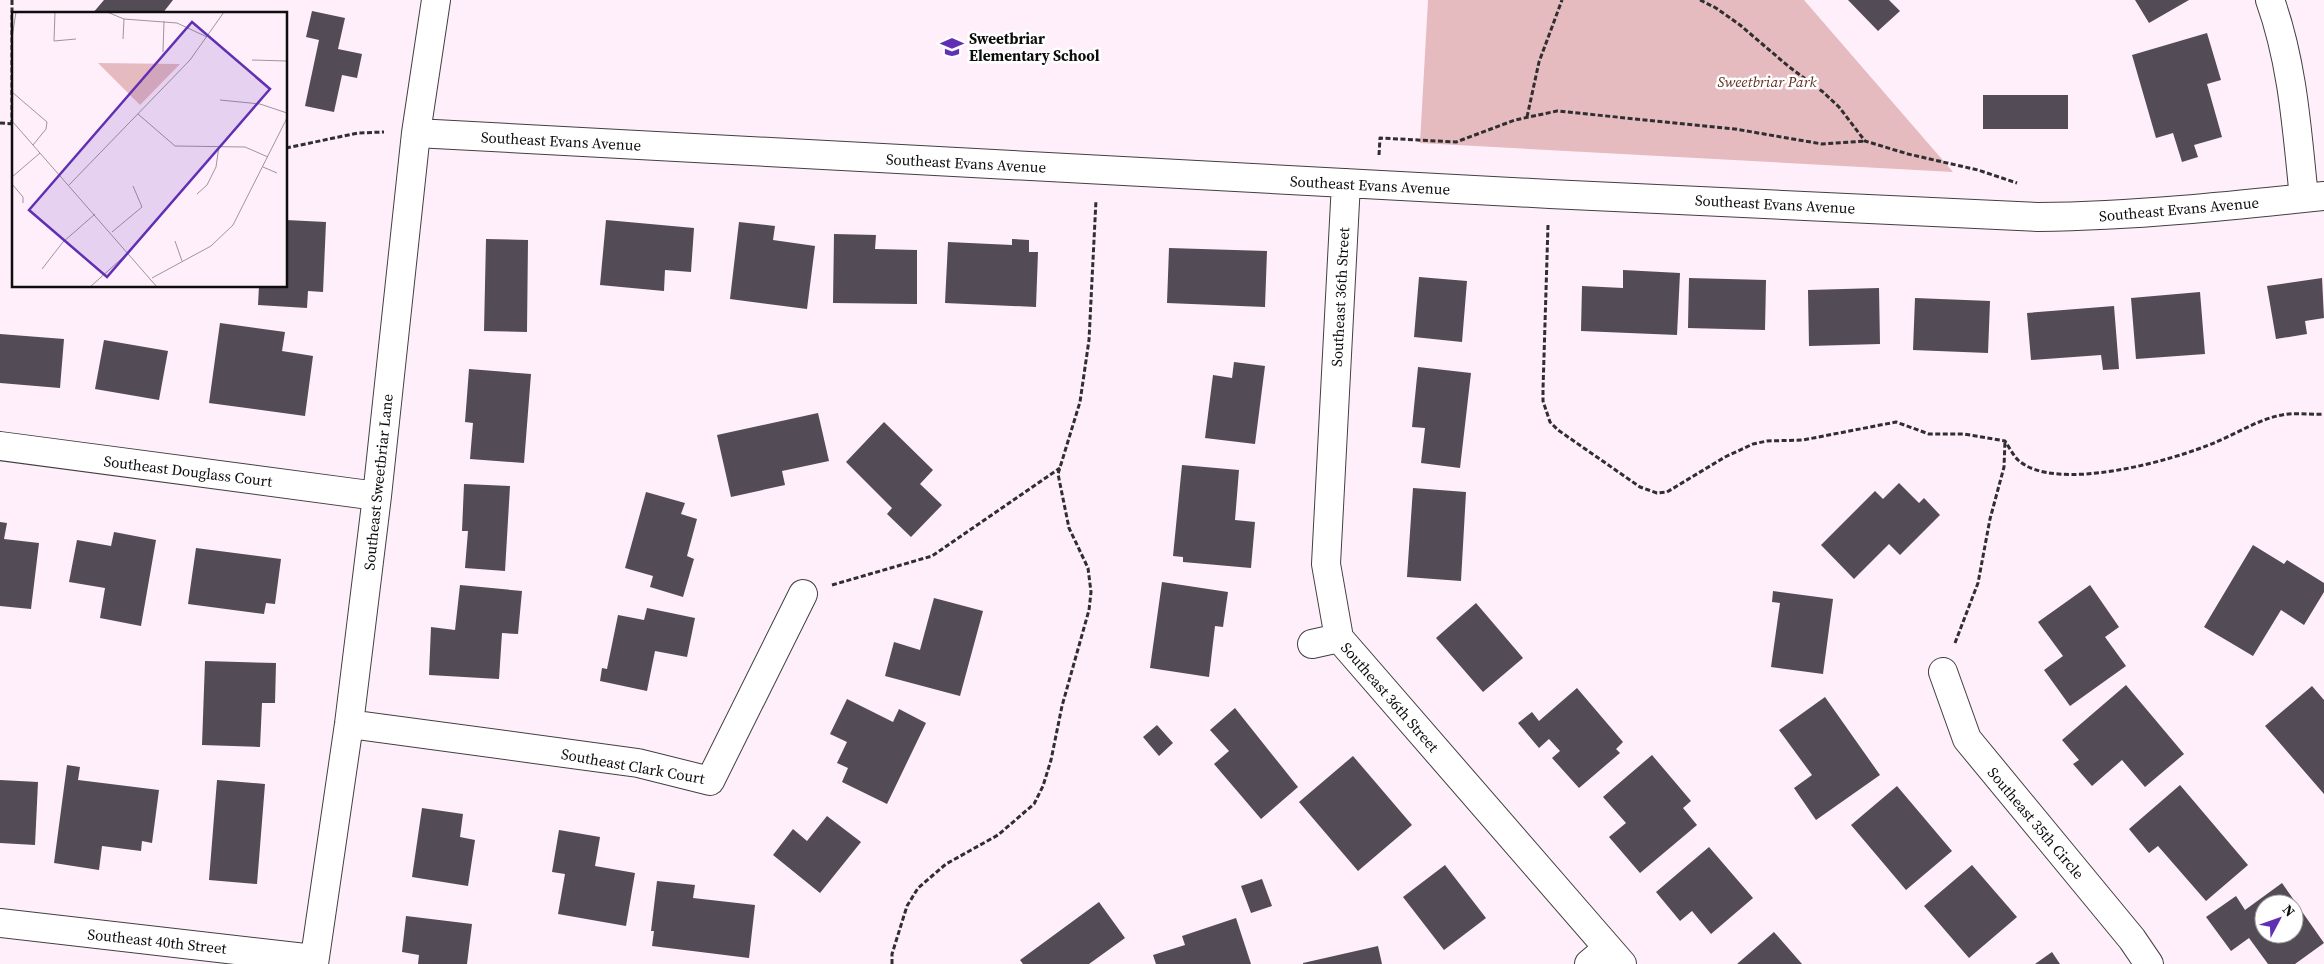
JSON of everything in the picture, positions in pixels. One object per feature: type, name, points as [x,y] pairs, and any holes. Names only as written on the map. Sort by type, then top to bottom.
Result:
[{"type":"street","name":"Southeast Sweetbriar Lane","points":[[314,962],[349,724],[377,496],[416,133],[436,0]]},
{"type":"street","points":[[2270,0],[2290,73],[2314,197]]},
{"type":"street","name":"Southeast Evans Avenue","points":[[416,133],[1550,194],[2038,217],[2146,213],[2314,197]]},
{"type":"street","name":"Southeast 36th Street","points":[[1346,183],[1326,564],[1339,638],[1606,959]]},
{"type":"street","name":"Southeast Douglass Court","points":[[0,446],[377,496]]},
{"type":"street","name":"Southeast Clark Court","points":[[349,724],[638,763],[710,782],[803,594]]},
{"type":"street","points":[[1312,644],[1339,638]]},
{"type":"street","name":"Southeast 35th Circle","points":[[1943,672],[1967,739],[2132,939],[2149,964]]},
{"type":"street","name":"Southeast 40th Street","points":[[0,923],[314,962]]},
{"type":"path","points":[[1528,117],[1539,62],[1562,0]]},
{"type":"path","points":[[1700,0],[1716,8],[1740,25],[1788,66],[1823,92],[1839,107],[1865,140]]},
{"type":"path","points":[[1378,185],[1380,138],[1456,142],[1515,120],[1546,112],[1576,112],[1735,129],[1822,144],[1865,140],[1908,154],[1978,170],[2016,182],[2038,217]]},
{"type":"path","points":[[288,148],[358,133],[416,133]]},
{"type":"path","points":[[892,964],[892,954],[907,906],[918,888],[946,864],[998,834],[1034,804],[1043,786],[1051,760],[1062,706],[1089,610],[1091,592],[1088,568],[1070,528],[1058,474],[1080,402],[1089,340],[1097,170]]},
{"type":"path","points":[[1550,194],[1543,356],[1543,401],[1546,411],[1550,422],[1568,438],[1602,459],[1640,487],[1657,493],[1667,492],[1725,457],[1753,444],[1767,441],[1803,440],[1896,422],[1929,434],[1964,434],[2005,441],[2018,460],[2039,470],[2072,474],[2092,474],[2133,468],[2192,451],[2283,414],[2324,414]]},
{"type":"path","points":[[1943,672],[1978,583],[1990,519],[2004,467],[2005,441]]},
{"type":"path","points":[[803,594],[874,571],[932,556],[1061,467]]},
{"type":"green space","name":"Sweetbriar Park","points":[[1428,0],[1804,0],[1953,172],[1420,143]]},
{"type":"building","points":[[104,0],[173,0],[164,12],[94,12]]},
{"type":"building","points":[[1848,0],[1889,0],[1900,11],[1878,31]]},
{"type":"building","points":[[2135,0],[2189,0],[2149,23]]},
{"type":"building","points":[[312,11],[345,18],[338,49],[362,54],[357,78],[342,75],[334,112],[305,106],[319,40],[306,37]]},
{"type":"building","points":[[2207,33],[2221,80],[2207,84],[2222,137],[2194,145],[2198,157],[2182,162],[2173,133],[2156,138],[2132,55]]},
{"type":"building","points":[[1983,95],[2068,95],[2068,129],[1983,129]]},
{"type":"building","points":[[288,220],[326,222],[323,292],[308,291],[307,308],[258,305],[259,288],[288,288]]},
{"type":"building","points":[[606,220],[694,228],[691,272],[665,270],[664,291],[600,285]]},
{"type":"building","points":[[739,222],[775,226],[773,240],[815,246],[807,309],[730,299]]},
{"type":"building","points":[[834,234],[876,235],[875,249],[917,250],[917,304],[833,303]]},
{"type":"building","points":[[486,239],[528,240],[527,332],[484,331]]},
{"type":"building","points":[[1012,239],[1029,240],[1029,252],[1038,252],[1036,307],[945,303],[948,242],[1012,245]]},
{"type":"building","points":[[1169,248],[1267,251],[1265,307],[1167,303]]},
{"type":"building","points":[[1623,270],[1680,273],[1677,335],[1581,331],[1582,286],[1623,288]]},
{"type":"building","points":[[1419,277],[1467,281],[1462,342],[1414,337]]},
{"type":"building","points":[[1689,278],[1766,280],[1765,330],[1688,328]]},
{"type":"building","points":[[2322,278],[2324,318],[2305,321],[2307,334],[2276,339],[2267,286]]},
{"type":"building","points":[[1879,288],[1880,344],[1809,346],[1808,290]]},
{"type":"building","points":[[2200,292],[2205,354],[2136,359],[2131,298]]},
{"type":"building","points":[[1915,298],[1990,301],[1988,353],[1913,350]]},
{"type":"building","points":[[2114,306],[2119,369],[2103,370],[2101,355],[2031,360],[2027,313]]},
{"type":"building","points":[[220,323],[285,332],[282,351],[313,356],[305,416],[209,403]]},
{"type":"building","points":[[0,334],[64,339],[60,388],[0,383]]},
{"type":"building","points":[[104,340],[168,351],[159,400],[95,389]]},
{"type":"building","points":[[1234,362],[1265,366],[1255,444],[1205,438],[1213,375],[1232,378]]},
{"type":"building","points":[[1418,367],[1471,373],[1460,468],[1421,463],[1425,428],[1412,427]]},
{"type":"building","points":[[469,369],[531,374],[524,463],[470,459],[473,423],[465,422]]},
{"type":"building","points":[[818,413],[829,461],[782,471],[785,485],[731,497],[717,435]]},
{"type":"building","points":[[884,422],[933,470],[920,484],[942,505],[911,537],[887,514],[892,508],[846,462]]},
{"type":"building","points":[[1182,465],[1239,470],[1235,520],[1255,522],[1251,568],[1183,562],[1183,557],[1173,556]]},
{"type":"building","points":[[1899,483],[1919,503],[1924,498],[1940,515],[1900,555],[1889,544],[1854,579],[1821,545],[1875,491],[1883,499]]},
{"type":"building","points":[[464,484],[510,486],[505,571],[465,568],[468,531],[462,531]]},
{"type":"building","points":[[1413,488],[1466,492],[1461,581],[1407,577]]},
{"type":"building","points":[[646,492],[685,503],[681,514],[697,519],[687,556],[694,559],[683,597],[650,587],[653,576],[625,568]]},
{"type":"building","points":[[0,522],[7,523],[4,539],[39,543],[31,609],[0,606]]},
{"type":"building","points":[[114,532],[156,540],[141,626],[100,618],[105,588],[69,582],[77,540],[111,546]]},
{"type":"building","points":[[2253,545],[2284,564],[2287,560],[2324,583],[2324,592],[2304,625],[2281,610],[2253,656],[2204,627]]},
{"type":"building","points":[[196,548],[281,559],[275,604],[266,603],[264,614],[188,604]]},
{"type":"building","points":[[1162,582],[1228,592],[1223,627],[1215,626],[1209,677],[1150,668]]},
{"type":"building","points":[[460,585],[522,591],[518,634],[502,633],[499,679],[429,675],[431,627],[455,630]]},
{"type":"building","points":[[2090,585],[2119,627],[2105,637],[2126,666],[2070,706],[2044,670],[2063,656],[2038,622]]},
{"type":"building","points":[[1773,591],[1833,599],[1823,674],[1771,667],[1780,603],[1772,602]]},
{"type":"building","points":[[934,598],[983,611],[960,696],[885,676],[894,642],[920,650]]},
{"type":"building","points":[[1476,603],[1523,658],[1483,692],[1436,638]]},
{"type":"building","points":[[647,608],[695,618],[687,657],[655,651],[647,691],[600,681],[602,668],[607,669],[618,615],[644,620]]},
{"type":"building","points":[[205,661],[276,663],[275,703],[262,703],[260,747],[202,745]]},
{"type":"building","points":[[2126,685],[2184,754],[2145,787],[2122,760],[2092,786],[2073,764],[2079,760],[2062,740]]},
{"type":"building","points":[[2312,686],[2324,700],[2324,794],[2265,726]]},
{"type":"building","points":[[1577,688],[1623,742],[1616,749],[1620,753],[1579,788],[1552,758],[1560,751],[1549,739],[1539,748],[1518,723],[1532,712],[1539,721]]},
{"type":"building","points":[[1825,697],[1880,775],[1816,820],[1794,788],[1812,775],[1779,730]]},
{"type":"building","points":[[847,699],[893,722],[899,709],[926,723],[887,804],[842,782],[848,768],[837,763],[847,742],[830,734]]},
{"type":"building","points":[[1235,708],[1298,787],[1261,819],[1214,764],[1229,751],[1210,730]]},
{"type":"building","points":[[1157,725],[1173,743],[1159,756],[1143,737]]},
{"type":"building","points":[[1652,755],[1691,801],[1683,808],[1697,825],[1640,873],[1609,837],[1626,823],[1603,797]]},
{"type":"building","points":[[1353,756],[1412,825],[1358,871],[1299,802]]},
{"type":"building","points":[[67,765],[80,767],[78,780],[159,790],[152,843],[142,841],[141,851],[102,846],[99,870],[54,863]]},
{"type":"building","points":[[0,780],[38,782],[35,845],[0,843]]},
{"type":"building","points":[[217,780],[265,784],[257,884],[209,880]]},
{"type":"building","points":[[2180,785],[2248,865],[2206,901],[2158,846],[2149,853],[2129,829]]},
{"type":"building","points":[[1897,786],[1952,851],[1906,890],[1851,825]]},
{"type":"building","points":[[422,808],[463,814],[460,837],[475,840],[468,886],[412,877]]},
{"type":"building","points":[[827,816],[861,842],[820,893],[773,855],[793,829],[807,841]]},
{"type":"building","points":[[559,830],[600,837],[595,866],[635,873],[626,926],[558,914],[565,874],[552,872]]},
{"type":"building","points":[[1709,847],[1753,898],[1711,934],[1692,911],[1680,921],[1656,892]]},
{"type":"building","points":[[1445,865],[1486,918],[1444,950],[1403,897]]},
{"type":"building","points":[[1972,865],[2017,917],[1969,958],[1924,906]]},
{"type":"building","points":[[1262,879],[1272,906],[1251,913],[1241,886]]},
{"type":"building","points":[[657,881],[695,885],[693,898],[755,905],[749,958],[652,946],[654,931],[651,931]]},
{"type":"building","points":[[2282,883],[2290,894],[2267,894]]},
{"type":"building","points":[[2236,896],[2245,910],[2254,903],[2254,944],[2304,944],[2304,914],[2324,943],[2295,964],[2268,964],[2249,938],[2231,951],[2206,917]]},
{"type":"building","points":[[1099,902],[1125,938],[1089,964],[1023,964],[1020,960]]},
{"type":"building","points":[[406,916],[472,924],[467,964],[418,964],[419,955],[402,952]]},
{"type":"building","points":[[1236,918],[1251,964],[1156,964],[1153,955],[1185,945],[1182,936]]},
{"type":"building","points":[[1774,932],[1802,964],[1737,964]]},
{"type":"building","points":[[1378,946],[1382,964],[1303,964],[1303,963]]},
{"type":"building","points":[[2052,952],[2060,964],[2035,964]]},
{"type":"place","name":"Sweetbriar Elementary School","points":[[952,47]]}]
